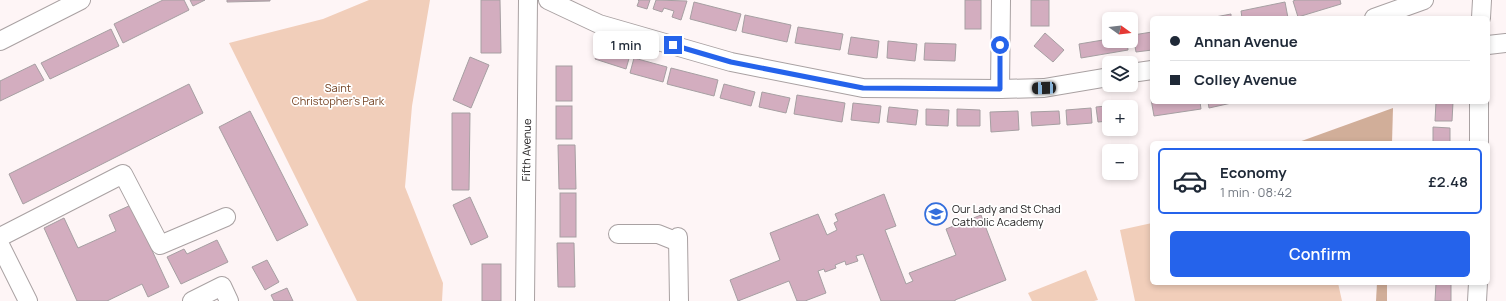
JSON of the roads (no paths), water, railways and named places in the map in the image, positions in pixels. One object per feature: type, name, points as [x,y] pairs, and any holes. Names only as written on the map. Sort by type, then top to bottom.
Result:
[{"type":"street","points":[[0,41],[51,8],[82,0]]},
{"type":"street","name":"Fifth Avenue","points":[[525,301],[528,0]]},
{"type":"street","points":[[548,0],[599,24],[731,62],[863,88],[1044,88],[1102,78]]},
{"type":"street","points":[[1000,89],[1001,0]]},
{"type":"street","points":[[1380,16],[1424,0]]},
{"type":"street","points":[[1481,16],[1482,0]]},
{"type":"street","points":[[1490,45],[1506,43]]},
{"type":"street","points":[[1138,72],[1150,70]]},
{"type":"street","points":[[1479,104],[1479,141]]},
{"type":"street","points":[[0,237],[123,174],[160,245],[226,217]]},
{"type":"street","points":[[618,234],[658,234],[678,240],[679,301]]},
{"type":"street","points":[[0,245],[28,301]]},
{"type":"street","points":[[1477,301],[1478,285]]},
{"type":"street","points":[[192,301],[222,286],[228,301]]},
{"type":"place","name":"Our Lady and St Chad Catholic Academy","points":[[936,214]]},
{"type":"park label","name":"Saint Christopher's Park","points":[[338,93]]}]
